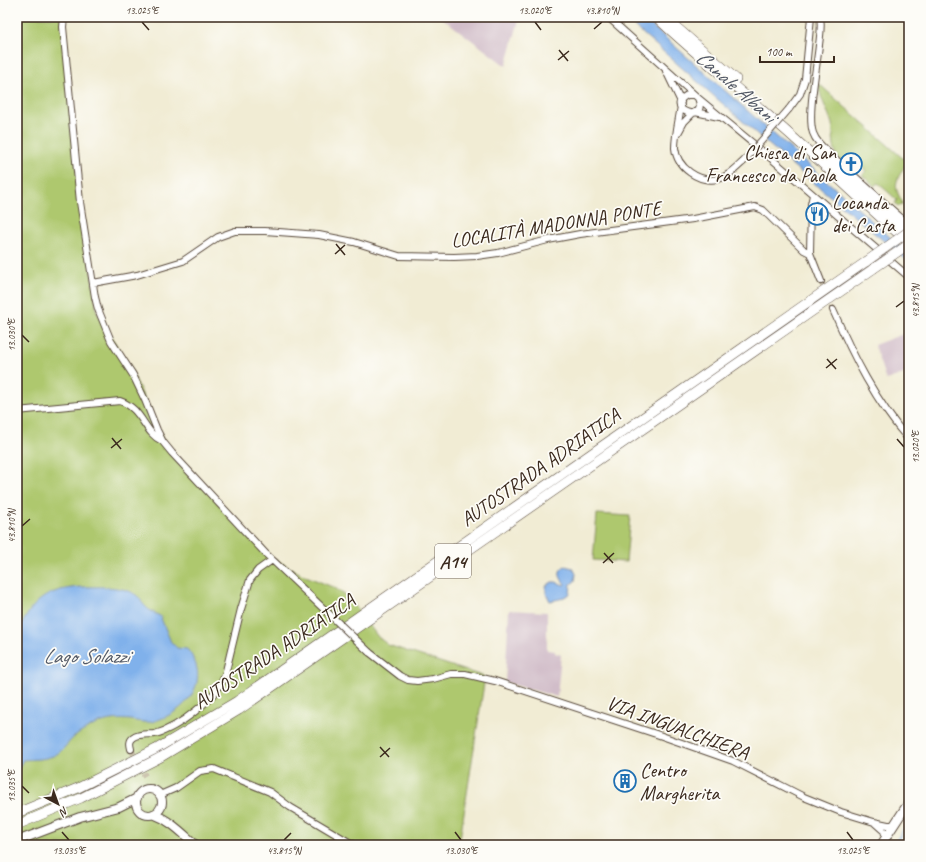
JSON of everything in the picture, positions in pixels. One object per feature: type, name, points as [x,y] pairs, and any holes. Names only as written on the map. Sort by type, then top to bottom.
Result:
[{"type":"highway","points":[[656,17],[784,128],[909,244]]},
{"type":"highway","points":[[665,17],[909,231]]},
{"type":"highway","name":"AUTOSTRADA ADRIATICA","points":[[17,814],[78,788],[156,749],[237,701],[909,231]]},
{"type":"highway","name":"AUTOSTRADA ADRIATICA","points":[[17,825],[81,798],[161,757],[239,710],[909,244]]},
{"type":"main road","points":[[17,841],[80,817],[119,807],[137,798],[140,793],[149,789],[160,795],[162,800],[158,811],[153,814]]},
{"type":"main road","points":[[137,798],[139,810]]},
{"type":"main road","points":[[884,841],[909,802]]},
{"type":"main road","points":[[161,806],[171,823]]},
{"type":"main road","points":[[119,807],[139,810],[147,814],[163,817],[196,845]]},
{"type":"street","points":[[64,17],[63,27],[77,169],[84,229],[98,309],[111,341],[133,375],[146,400],[163,442],[272,560],[258,570],[250,580],[241,609],[223,682],[216,691],[189,716],[171,727],[155,734],[132,738],[130,741],[131,749]]},
{"type":"street","points":[[608,17],[664,66],[706,106],[725,120],[909,277]]},
{"type":"street","points":[[676,136],[684,122],[700,106],[696,97],[691,94],[684,96],[681,104],[676,136],[675,149],[680,163],[690,173],[702,179],[717,179],[731,173],[743,162],[789,109],[800,94],[805,79],[810,17]]},
{"type":"street","points":[[820,17],[820,33],[811,110],[811,126],[814,135],[832,156],[909,225]]},
{"type":"street","points":[[664,66],[682,109],[687,113],[714,116],[725,120]]},
{"type":"street","points":[[813,195],[811,204],[810,253],[821,282]]},
{"type":"street","name":"LOCALITÀ MADONNA PONTE","points":[[93,282],[137,275],[183,261],[218,237],[235,231],[265,231],[319,235],[354,242],[399,256],[477,256],[580,234],[693,219],[755,207],[763,210],[804,250],[810,253]]},
{"type":"street","points":[[833,310],[857,362],[876,395],[909,440]]},
{"type":"street","points":[[17,411],[120,401],[128,403],[134,408],[157,439],[163,442]]},
{"type":"street","name":"VIA INGUALCHIERA","points":[[272,560],[368,652],[400,676],[408,680],[417,681],[433,679],[451,674],[465,674],[495,681],[726,758],[804,797],[841,812],[874,822],[894,825]]},
{"type":"street","points":[[160,795],[181,784],[200,771],[214,769],[270,792],[300,813],[354,845]]},
{"type":"street","points":[[874,822],[884,831],[884,841]]},
{"type":"shaded area","points":[[441,17],[520,17],[506,66]]},
{"type":"shaded area","points":[[906,333],[909,343],[909,372],[886,380],[874,345]]},
{"type":"shaded area","points":[[509,610],[547,612],[547,650],[555,651],[555,653],[561,655],[557,697],[505,682]]},
{"type":"green space","points":[[17,17],[62,17],[79,190],[97,312],[132,372],[167,449],[271,557],[301,574],[335,588],[349,598],[378,637],[388,645],[485,677],[459,845],[17,845]]},
{"type":"green space","points":[[819,84],[907,162],[900,173],[896,186],[899,197],[903,203],[899,207],[895,203],[897,200],[878,183],[874,186],[862,175],[866,171],[858,162],[860,160],[855,155],[845,165],[838,158],[834,146],[831,119],[820,94]]},
{"type":"green space","points":[[597,514],[630,516],[626,562],[593,560]]},
{"type":"water","points":[[624,17],[642,17],[909,254],[909,262],[790,163]]},
{"type":"water","points":[[565,566],[573,568],[576,574],[575,581],[571,584],[570,594],[560,599],[550,601],[546,593],[546,586],[552,582],[565,584],[561,579],[560,572]]},
{"type":"water","name":"Lago Solazzi","points":[[80,587],[117,588],[131,592],[137,596],[147,608],[160,616],[171,642],[177,648],[187,649],[195,661],[198,673],[196,684],[192,694],[184,704],[175,712],[163,718],[151,722],[122,719],[103,722],[90,727],[73,738],[56,755],[42,759],[23,760],[17,771],[17,635],[28,614],[40,600],[57,591]]},
{"type":"waterway","points":[[894,845],[909,821]]},
{"type":"tunnel","points":[[821,281],[833,310]]},
{"type":"tunnel","points":[[131,749],[145,776]]},
{"type":"place","name":"Chiesa di San Francesco da Paola","points":[[851,164]]},
{"type":"place","name":"Locanda dei Casta","points":[[817,214]]},
{"type":"place","name":"Centro Margherita","points":[[625,781]]},
{"type":"water label","name":"Canale Albani","points":[[736,86]]}]
